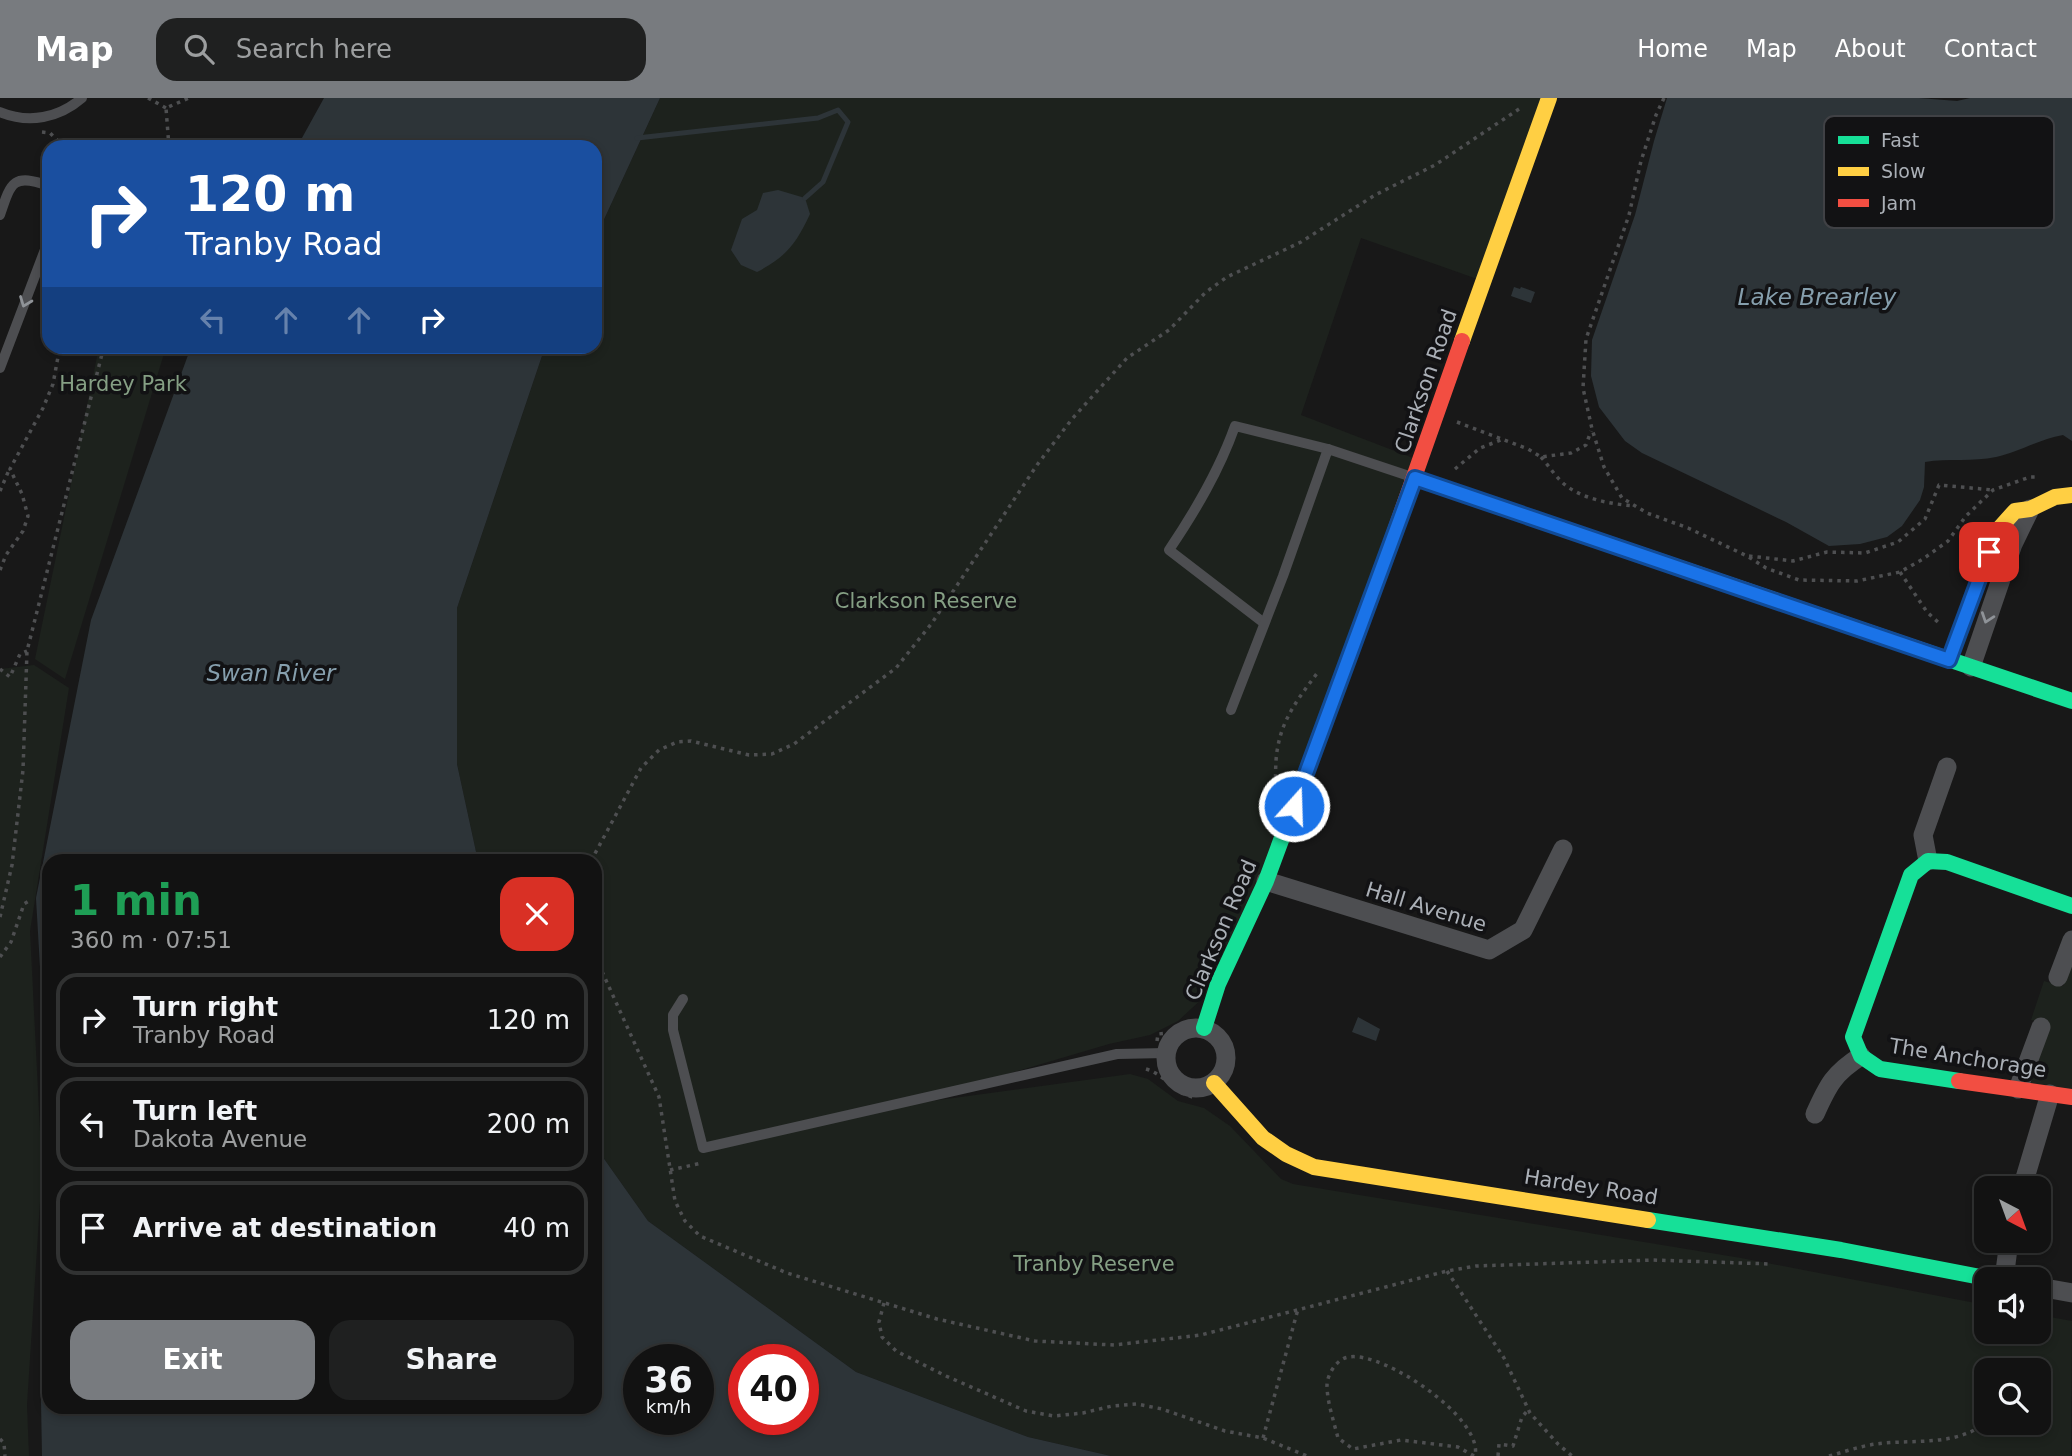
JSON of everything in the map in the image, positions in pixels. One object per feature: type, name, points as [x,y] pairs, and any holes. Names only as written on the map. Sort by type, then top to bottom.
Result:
[{"type":"street","name":"Clarkson Road","points":[[1204,1028],[1218,984],[1266,881],[1415,478],[1549,98]]},
{"type":"street","points":[[1415,478],[2072,701]]},
{"type":"street","points":[[1971,667],[2013,544],[2030,509],[2047,499],[2072,495]]},
{"type":"street","points":[[1949,660],[1997,530],[2014,511],[2030,509]]},
{"type":"street","points":[[1947,767],[1923,835],[1928,861],[1947,862],[2072,906]]},
{"type":"street","name":"Hall Avenue","points":[[1266,881],[1489,950],[1523,930],[1563,849]]},
{"type":"street","name":"The Anchorage","points":[[1928,861],[1911,875],[1853,1037],[1861,1055],[1880,1069],[2072,1097]]},
{"type":"street","points":[[2058,977],[2072,940]]},
{"type":"street","points":[[2018,1089],[2041,1027]]},
{"type":"street","points":[[1204,1028],[1214,1033],[1222,1042],[1226,1063],[1222,1074],[1214,1083],[1203,1088],[1191,1088],[1180,1084],[1171,1076],[1166,1065],[1166,1053],[1169,1043],[1184,1030],[1204,1028]]},
{"type":"street","name":"The Anchorage","points":[[1815,1114],[1827,1088],[1842,1068],[1861,1055]]},
{"type":"street","name":"Hardey Road","points":[[1214,1083],[1263,1138],[1286,1154],[1314,1167],[1841,1250],[1974,1276]]},
{"type":"street","points":[[2026,1176],[2050,1094]]},
{"type":"street","points":[[2051,1289],[2072,1293]]},
{"type":"lane","points":[[0,112],[38,119],[70,108],[82,98]]},
{"type":"lane","points":[[0,215],[9,188],[29,178],[42,183]]},
{"type":"lane","points":[[0,368],[42,257]]},
{"type":"lane","points":[[1264,623],[1169,550],[1195,511],[1222,462],[1235,426],[1328,449],[1415,478]]},
{"type":"lane","points":[[1231,710],[1328,449]]},
{"type":"lane","points":[[683,999],[673,1015],[673,1030],[703,1149],[1117,1054],[1166,1053]]},
{"type":"path","points":[[148,98],[166,108]]},
{"type":"path","points":[[166,108],[189,98]]},
{"type":"path","points":[[1664,98],[1641,161],[1629,215],[1586,339],[1583,388],[1592,429],[1604,467],[1622,498],[1747,556],[1766,568],[1799,580],[1857,581],[1900,572],[1923,559],[1948,541],[1966,516],[1993,490],[2030,477],[2040,477]]},
{"type":"path","points":[[595,854],[641,768],[659,750],[677,742],[691,741],[749,755],[772,754],[794,744],[897,668],[932,623],[1037,465],[1072,419],[1127,358],[1169,330],[1206,292],[1227,277],[1301,242],[1375,195],[1435,165],[1524,107]]},
{"type":"path","points":[[166,108],[168,140]]},
{"type":"path","points":[[0,491],[43,408],[53,384],[59,354]]},
{"type":"path","points":[[0,917],[12,865],[23,771],[27,651],[102,354]]},
{"type":"path","points":[[1437,414],[1528,449],[1541,457],[1564,484],[1586,496],[1618,505],[1636,506]]},
{"type":"path","points":[[1541,457],[1571,453],[1586,445],[1592,429]]},
{"type":"path","points":[[1447,489],[1456,467],[1480,448],[1503,439]]},
{"type":"path","points":[[0,570],[6,555],[23,531],[28,516],[22,494],[10,469]]},
{"type":"path","points":[[1747,556],[1793,561],[1827,552],[1865,553],[1898,542],[1925,519],[1939,485],[1993,490]]},
{"type":"path","points":[[1900,572],[1927,612],[1956,640]]},
{"type":"path","points":[[0,670],[10,677],[20,654],[27,651]]},
{"type":"path","points":[[0,957],[11,942],[24,904],[29,901]]},
{"type":"path","points":[[602,971],[659,1097],[675,1201],[685,1221],[700,1236],[787,1273],[937,1320],[1035,1341],[1114,1345],[1201,1335],[1447,1271],[1476,1266],[1653,1260],[1781,1265]]},
{"type":"path","points":[[1447,1271],[1504,1358],[1528,1410],[1572,1456]]},
{"type":"path","points":[[884,1303],[878,1322],[882,1337],[895,1351],[1026,1411],[1054,1416],[1138,1404],[1162,1409],[1225,1431],[1263,1438],[1307,1456]]},
{"type":"path","points":[[1263,1438],[1298,1309]]},
{"type":"path","points":[[1349,1356],[1367,1359],[1390,1368],[1446,1403],[1474,1439],[1477,1449],[1474,1456],[1458,1447],[1401,1440],[1353,1449],[1343,1444],[1338,1438],[1328,1394],[1329,1377],[1340,1360],[1349,1356]]},
{"type":"path","points":[[1498,1456],[1499,1444],[1513,1446],[1522,1417],[1528,1410]]},
{"type":"path","points":[[1829,1456],[1874,1444],[1959,1437],[1974,1430]]},
{"type":"path","points":[[0,1439],[4,1443],[5,1456]]},
{"type":"green space","name":"Clarkson Reserve","points":[[660,98],[1545,98],[1483,281],[1361,238],[1301,415],[1421,461],[1218,984],[1178,1021],[1150,1035],[1109,1044],[902,1105],[1130,1074],[1148,1079],[1178,1101],[1204,1108],[1230,1126],[1281,1179],[1293,1184],[1741,1258],[1974,1303],[1974,1344],[2051,1344],[2051,1317],[2072,1321],[2071,1456],[1111,1456],[1028,1437],[856,1372],[648,1221],[602,1156],[602,854],[476,854],[457,764],[457,608],[543,354],[602,354],[602,224]]},
{"type":"green space","name":"Hardey Park","points":[[98,354],[164,354],[65,679],[35,659]]},
{"type":"green space","points":[[34,665],[69,688],[30,931],[42,1171],[27,1405],[29,1456],[0,1456],[0,669]]},
{"type":"green space","points":[[2072,961],[2072,1092],[2029,1083],[2048,1024],[2031,1020],[2044,981],[2063,986]]},
{"type":"water","points":[[324,98],[660,98],[602,224],[602,140],[301,140]]},
{"type":"water","name":"Lake Brearley","points":[[1667,98],[1919,98],[1957,101],[1970,98],[2072,98],[2072,441],[2063,435],[1996,457],[1925,462],[1924,487],[1920,500],[1902,526],[1887,537],[1860,544],[1829,546],[1786,522],[1642,453],[1625,441],[1599,407],[1591,376],[1592,340],[1635,215]]},
{"type":"water","points":[[778,190],[805,198],[810,214],[789,249],[776,261],[757,272],[741,265],[731,250],[742,219],[757,210],[763,193]]},
{"type":"water","points":[[1514,287],[1535,292],[1531,303],[1511,296]]},
{"type":"water","name":"Swan River","points":[[188,354],[543,354],[457,608],[457,764],[476,854],[45,854],[91,620]]},
{"type":"water","name":"Swan River","points":[[42,868],[42,1002],[36,898]]},
{"type":"water","points":[[1358,1017],[1380,1029],[1376,1041],[1352,1032]]},
{"type":"water","points":[[602,1156],[648,1221],[817,1344],[728,1344],[728,1435],[819,1435],[819,1345],[856,1372],[1028,1437],[1111,1456],[42,1456],[41,1401],[42,1378],[42,1414],[602,1414]]},
{"type":"waterway","points":[[637,138],[818,118],[838,110],[848,122],[823,182],[805,198]]},
{"type":"traffic: fast","points":[[1204,1028],[1218,984],[1266,881],[1389,548]]},
{"type":"traffic: fast","points":[[1927,652],[2072,701]]},
{"type":"traffic: fast","points":[[1959,1081],[1880,1069],[1861,1056],[1853,1037],[1911,875],[1928,861],[1947,862],[2072,906]]},
{"type":"traffic: fast","points":[[1648,1220],[1841,1250],[1974,1276]]},
{"type":"traffic: slow","points":[[1462,341],[1549,98]]},
{"type":"traffic: slow","points":[[1415,478],[1927,652]]},
{"type":"traffic: slow","points":[[1949,660],[1997,531],[2015,511],[2030,509],[2055,497],[2072,495]]},
{"type":"traffic: slow","points":[[1214,1083],[1263,1138],[1286,1154],[1314,1167],[1648,1220]]},
{"type":"traffic: jam","points":[[1389,548],[1462,341]]},
{"type":"traffic: jam","points":[[1959,1081],[2072,1097]]},
{"type":"route","points":[[1294,806],[1415,478],[1949,660],[1989,552]]},
{"type":"park label","name":"Tranby Reserve","points":[[1094,1264]]}]
